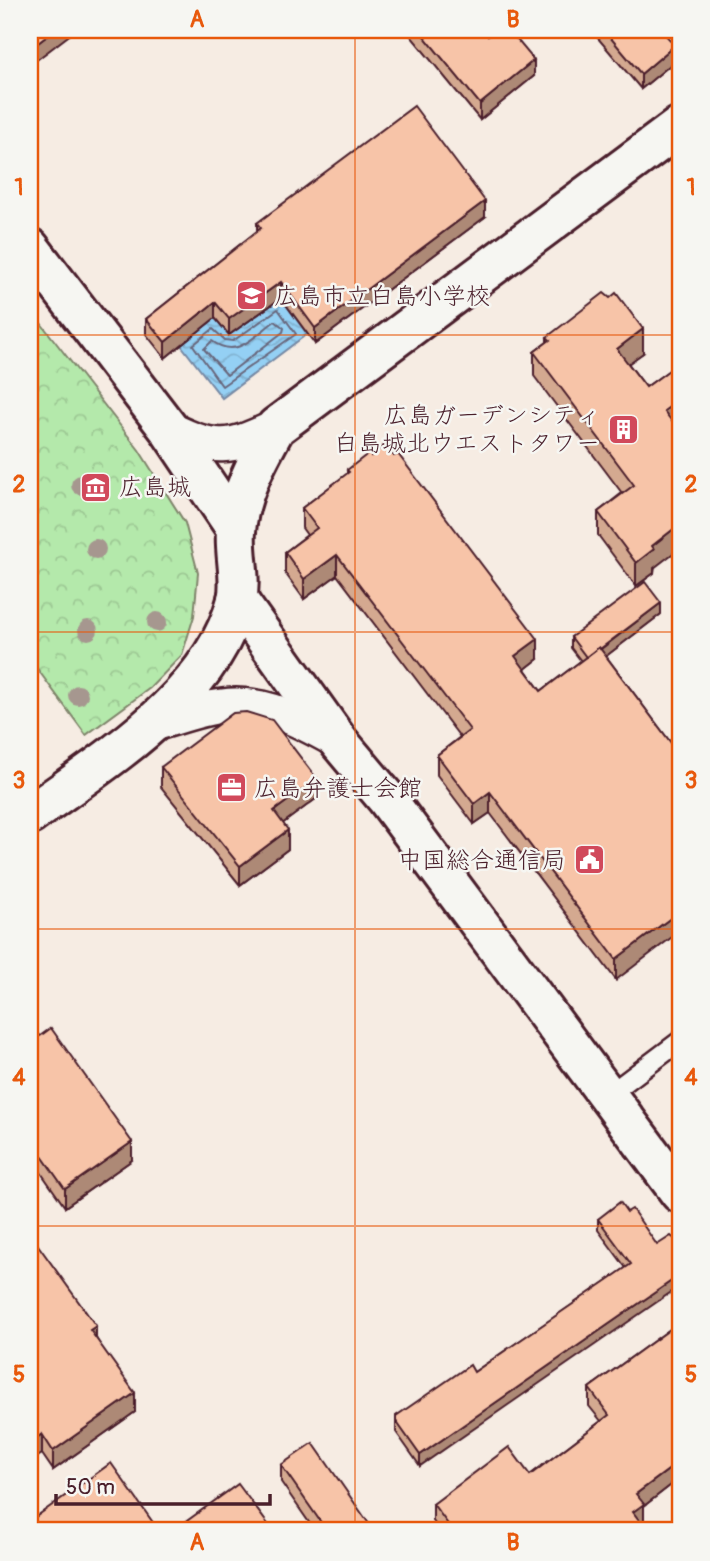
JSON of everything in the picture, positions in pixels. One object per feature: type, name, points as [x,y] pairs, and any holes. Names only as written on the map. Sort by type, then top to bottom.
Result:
[{"type":"street","points":[[169,428],[200,443],[232,446],[276,427],[680,126]]},
{"type":"street","points":[[30,248],[169,428],[236,530]]},
{"type":"street","points":[[30,815],[154,724],[212,655],[237,599],[236,530],[245,491],[276,427]]},
{"type":"street","points":[[237,599],[339,741],[386,798],[680,1194]]},
{"type":"street","points":[[154,724],[223,706],[250,707],[299,719],[339,741]]},
{"type":"lane","points":[[607,1096],[680,1041]]},
{"type":"green space","name":"広島城","points":[[30,309],[139,450],[185,523],[198,573],[194,616],[182,655],[150,688],[86,735],[30,659]]},
{"type":"water","points":[[281,298],[307,334],[222,398],[181,345],[215,318],[229,335]]},
{"type":"building","points":[[30,30],[55,30],[30,49]]},
{"type":"building","points":[[419,30],[484,30],[488,36],[496,30],[509,30],[534,60],[480,104]]},
{"type":"building","points":[[604,30],[661,30],[675,45],[641,74]]},
{"type":"building","points":[[414,106],[485,201],[315,328],[281,282],[229,319],[215,302],[165,342],[146,319],[261,228],[257,223]]},
{"type":"building","name":"広島ガーデンシティ 白島城北ウエストタワー","points":[[604,293],[610,298],[616,293],[643,329],[617,349],[646,387],[680,362],[680,399],[664,411],[680,432],[680,524],[652,546],[654,549],[636,563],[598,512],[634,485],[534,352],[550,340],[547,337]]},
{"type":"building","points":[[385,445],[394,456],[398,454],[538,639],[515,656],[541,691],[599,647],[680,755],[680,911],[616,959],[490,792],[474,804],[437,755],[470,730],[337,555],[304,579],[285,552],[317,528],[302,508],[369,453],[371,456]]},
{"type":"building","points":[[645,582],[661,603],[586,657],[571,637]]},
{"type":"building","points":[[246,712],[272,720],[317,779],[274,811],[288,830],[240,866],[161,767],[233,713]]},
{"type":"building","points":[[51,1028],[132,1142],[65,1189],[30,1139],[30,1029],[40,1036]]},
{"type":"building","points":[[620,1202],[627,1212],[632,1209],[657,1245],[671,1236],[676,1240],[680,1248],[680,1275],[420,1455],[396,1421],[396,1416],[470,1365],[474,1372],[631,1264],[598,1219]]},
{"type":"building","points":[[30,1234],[96,1326],[90,1330],[135,1393],[53,1451],[42,1434],[30,1443]]},
{"type":"building","points":[[680,1322],[680,1480],[671,1468],[636,1494],[644,1504],[633,1512],[647,1531],[453,1531],[433,1504],[509,1447],[530,1475],[609,1415],[589,1388]]},
{"type":"building","points":[[313,1443],[374,1531],[327,1531],[281,1465]]},
{"type":"building","points":[[111,1463],[159,1531],[30,1531],[30,1521]]},
{"type":"building","points":[[238,1484],[273,1531],[173,1531]]},
{"type":"place","name":"広島市立白島小学校","points":[[251,296]]},
{"type":"place","name":"広島ガーデンシティ 白島城北ウエストタワー","points":[[623,429]]},
{"type":"place","name":"広島城","points":[[96,487]]},
{"type":"place","name":"広島弁護士会館","points":[[231,788]]},
{"type":"place","name":"中国総合通信局","points":[[589,860]]}]
